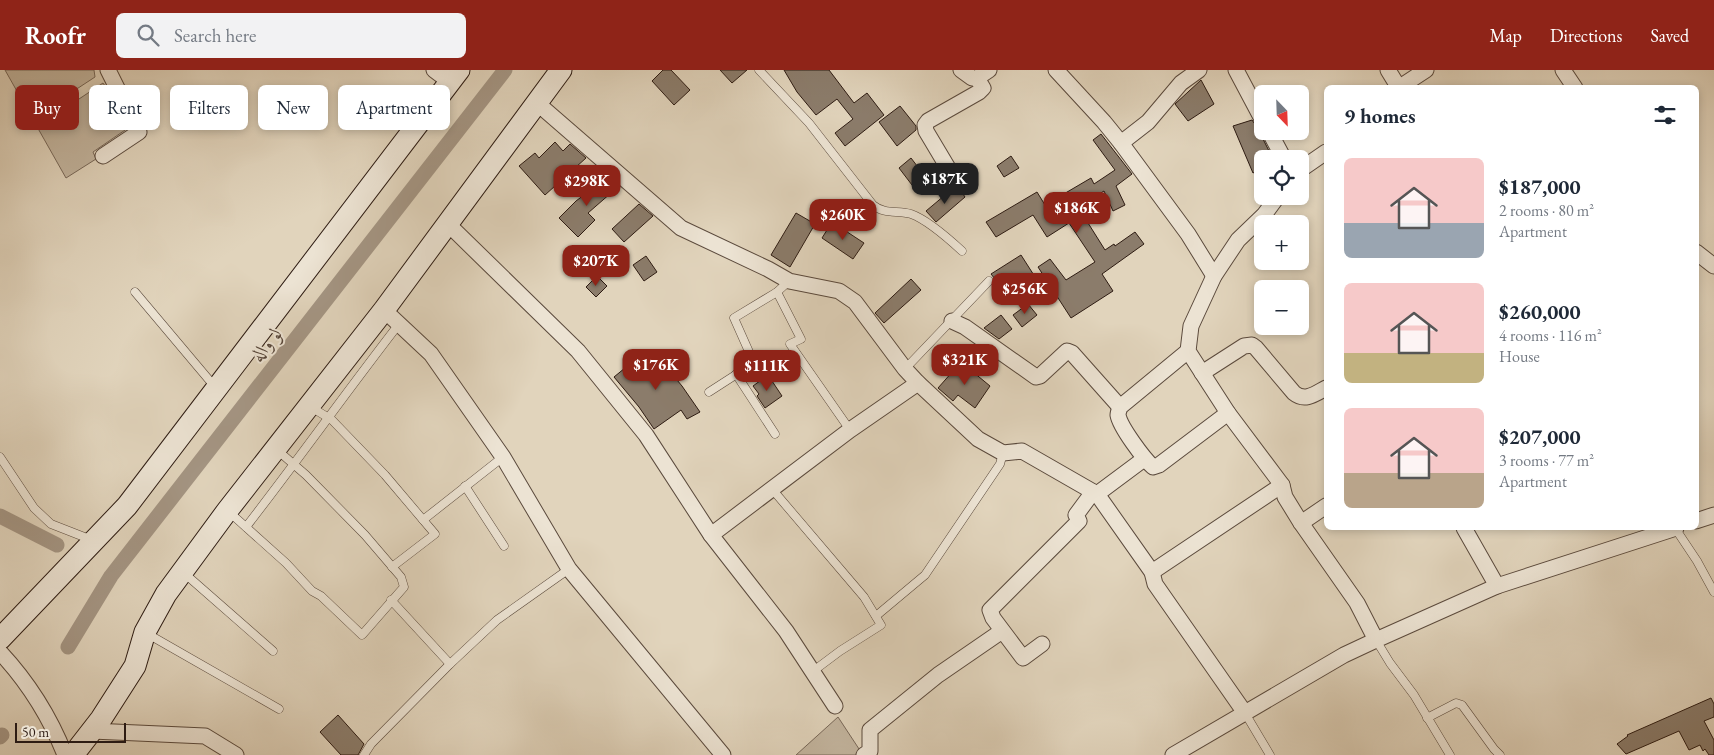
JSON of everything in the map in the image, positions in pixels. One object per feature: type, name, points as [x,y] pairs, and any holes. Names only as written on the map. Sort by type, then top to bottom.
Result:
[{"type":"street","points":[[103,156],[139,132],[108,70]]},
{"type":"street","points":[[73,755],[92,731],[135,666],[145,632],[166,594],[227,511],[310,406],[391,317],[448,224],[561,70]]},
{"type":"street","points":[[957,183],[926,131],[925,125],[928,121],[983,88],[983,74],[972,78],[966,76],[961,70]]},
{"type":"street","points":[[1056,70],[1091,107],[1121,143],[1188,234],[1214,276]]},
{"type":"street","points":[[1121,143],[1148,122],[1181,83],[1199,70]]},
{"type":"street","points":[[1236,70],[1254,104]]},
{"type":"street","points":[[1388,70],[1398,85]]},
{"type":"street","points":[[1402,85],[1426,70]]},
{"type":"street","points":[[1563,70],[1573,85]]},
{"type":"street","points":[[0,639],[127,506],[448,74]]},
{"type":"street","points":[[537,103],[681,228],[768,269],[789,281],[839,291],[855,302],[905,370],[978,439],[1003,453],[1022,451],[1095,493],[1152,572],[1155,584],[1245,713]]},
{"type":"street","points":[[1309,164],[1324,153]]},
{"type":"street","points":[[1271,205],[1264,215],[1238,240],[1214,276],[1191,326],[1188,351],[1228,413],[1282,485],[1285,496],[1301,523],[1357,603],[1376,640]]},
{"type":"street","points":[[448,224],[578,351],[646,435],[711,534],[786,631],[835,706]]},
{"type":"street","points":[[1699,254],[1714,266]]},
{"type":"street","points":[[391,317],[431,354],[503,457],[569,569],[723,755]]},
{"type":"street","points":[[952,321],[965,327],[1036,376],[1040,376],[1067,352],[1072,354],[1120,407]]},
{"type":"street","points":[[1202,373],[1244,346],[1252,345],[1300,398],[1305,398],[1324,389]]},
{"type":"street","points":[[1188,351],[1120,407],[1118,414],[1121,422],[1144,459],[1153,467],[1159,465],[1228,413]]},
{"type":"street","points":[[711,534],[850,430],[918,383]]},
{"type":"street","points":[[1042,644],[1023,658],[990,614],[990,610],[1078,521],[1076,515],[1095,493],[1144,459]]},
{"type":"street","points":[[1152,572],[1282,485]]},
{"type":"street","points":[[1301,523],[1324,507]]},
{"type":"street","points":[[1699,520],[1714,515]]},
{"type":"street","points":[[1466,530],[1497,586]]},
{"type":"street","points":[[1173,755],[1344,655],[1376,640],[1497,586],[1653,531]]},
{"type":"street","points":[[869,754],[870,730],[938,675],[1002,631]]},
{"type":"street","points":[[0,652],[19,672],[54,728],[65,755]]},
{"type":"street","points":[[92,731],[205,736],[236,755]]},
{"type":"lane","points":[[759,70],[808,123],[873,205],[881,211],[910,214],[921,219],[951,240],[962,251]]},
{"type":"lane","points":[[709,392],[754,363],[734,318],[777,292],[789,281]]},
{"type":"lane","points":[[905,370],[989,281]]},
{"type":"lane","points":[[135,292],[216,388]]},
{"type":"lane","points":[[777,292],[801,339],[790,344],[850,430]]},
{"type":"lane","points":[[246,527],[294,466],[328,417],[391,317]]},
{"type":"lane","points":[[736,374],[775,434]]},
{"type":"lane","points":[[310,406],[332,420],[385,475],[435,534],[392,567]]},
{"type":"lane","points":[[227,511],[286,562],[312,591],[321,596],[362,635],[404,587],[401,577],[365,535],[306,475],[276,449]]},
{"type":"lane","points":[[876,616],[925,574],[1000,464],[1003,453]]},
{"type":"lane","points":[[0,457],[34,508],[51,524],[94,540]]},
{"type":"lane","points":[[423,520],[503,457]]},
{"type":"lane","points":[[465,486],[504,546]]},
{"type":"lane","points":[[772,489],[864,597],[881,625],[840,651],[812,672]]},
{"type":"lane","points":[[1676,530],[1697,560],[1714,592]]},
{"type":"lane","points":[[364,755],[371,744],[450,664],[498,620],[569,569]]},
{"type":"lane","points":[[182,572],[273,651]]},
{"type":"lane","points":[[391,600],[450,664]]},
{"type":"lane","points":[[145,632],[279,709]]},
{"type":"lane","points":[[1376,640],[1390,663],[1414,695],[1450,755]]},
{"type":"lane","points":[[1427,718],[1456,703],[1462,705],[1500,755]]},
{"type":"lane","points":[[1245,713],[1270,755]]},
{"type":"shaded area","points":[[5,70],[94,70],[95,77],[79,87],[79,85],[15,85],[15,88]]},
{"type":"shaded area","points":[[89,92],[89,130],[125,130],[93,152],[96,159],[66,178],[39,130],[79,130],[79,99]]},
{"type":"shaded area","points":[[838,717],[863,755],[796,755]]},
{"type":"building","points":[[663,70],[671,70],[690,90],[674,105],[652,81]]},
{"type":"building","points":[[720,70],[747,70],[732,83]]},
{"type":"building","points":[[784,70],[829,70],[854,103],[867,93],[884,115],[845,146],[835,133],[853,119],[837,99],[816,115],[797,92]]},
{"type":"building","points":[[1201,80],[1214,104],[1188,121],[1175,104]]},
{"type":"building","points":[[900,106],[916,126],[916,130],[897,146],[879,122]]},
{"type":"building","points":[[1252,120],[1254,123],[1254,140],[1264,140],[1268,150],[1254,150],[1253,173],[1233,126]]},
{"type":"building","points":[[1101,134],[1132,174],[1116,186],[1125,205],[1113,211],[1104,191],[1078,207],[1105,250],[1114,244],[1115,246],[1135,232],[1144,244],[1102,274],[1113,291],[1071,318],[1038,267],[1050,259],[1066,280],[1095,262],[1069,223],[1047,237],[1033,215],[996,237],[986,222],[1037,192],[1045,205],[1091,178],[1094,184],[1115,170],[1093,140]]},
{"type":"building","points":[[555,142],[563,151],[570,144],[586,158],[545,195],[519,166],[535,153],[539,158]]},
{"type":"building","points":[[1011,156],[1019,168],[1004,177],[997,166]]},
{"type":"building","points":[[911,158],[924,175],[912,185],[899,168]]},
{"type":"building","points":[[608,177],[619,186],[588,213],[595,220],[578,237],[559,218],[576,201]]},
{"type":"building","points":[[951,190],[961,191],[965,197],[936,222],[926,211]]},
{"type":"building","points":[[639,204],[653,216],[624,242],[612,229]]},
{"type":"building","points":[[796,213],[815,224],[790,267],[771,255]]},
{"type":"building","points":[[832,222],[864,243],[853,259],[822,238]]},
{"type":"building","points":[[1021,255],[1037,280],[1022,292],[1015,282],[1003,289],[991,274]]},
{"type":"building","points":[[646,256],[657,272],[644,281],[633,265]]},
{"type":"building","points":[[597,276],[607,286],[596,297],[586,287]]},
{"type":"building","points":[[911,279],[921,290],[884,323],[875,313]]},
{"type":"building","points":[[1028,304],[1037,315],[1022,327],[1013,315]]},
{"type":"building","points":[[1001,315],[1012,329],[999,339],[984,328]]},
{"type":"building","points":[[642,354],[654,368],[662,362],[700,412],[687,419],[681,410],[654,429],[639,407],[614,377]]},
{"type":"building","points":[[961,362],[990,386],[975,408],[958,395],[953,401],[938,388]]},
{"type":"building","points":[[768,375],[782,396],[765,408],[753,386]]},
{"type":"building","points":[[1711,698],[1714,704],[1714,717],[1704,721],[1714,740],[1714,755],[1709,755],[1705,749],[1703,751],[1700,745],[1689,750],[1679,731],[1626,754],[1617,744],[1627,735]]},
{"type":"building","points":[[338,715],[364,744],[358,755],[341,755],[320,732]]},
{"type":"waterway","name":"لو واله","points":[[68,647],[111,576],[505,70]]},
{"type":"waterway","points":[[0,516],[57,545]]}]
